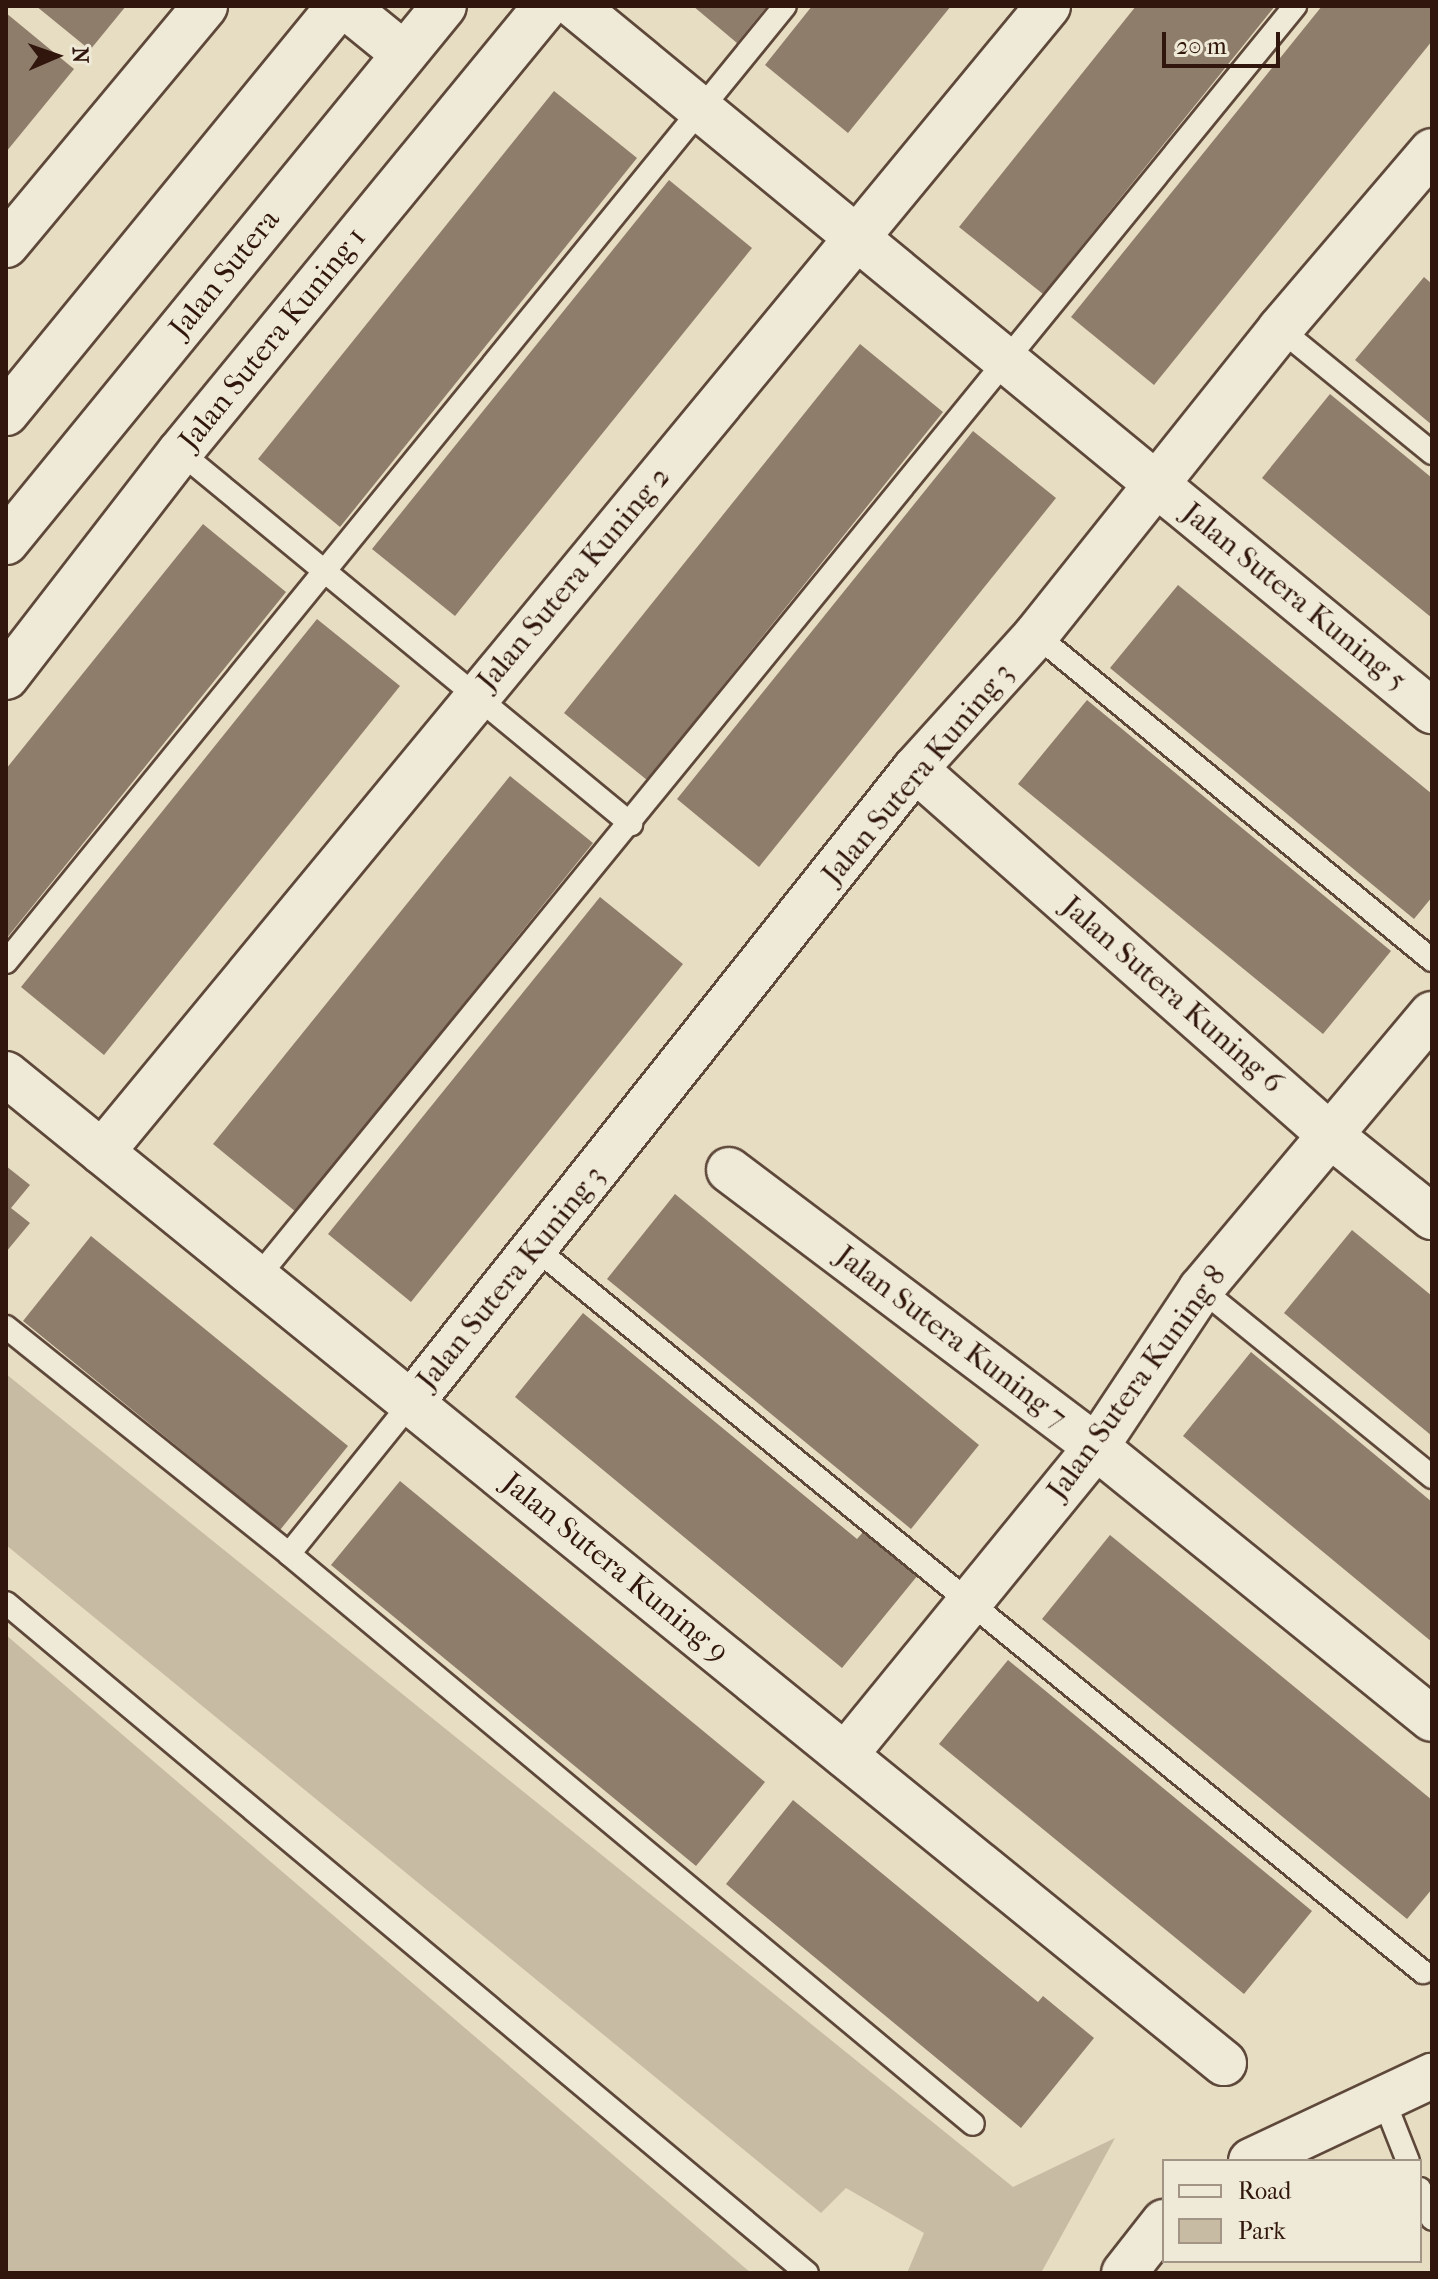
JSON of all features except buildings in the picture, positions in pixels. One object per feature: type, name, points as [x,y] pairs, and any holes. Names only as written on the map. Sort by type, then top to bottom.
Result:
[{"type":"street","points":[[6,245],[205,6]]},
{"type":"street","points":[[6,413],[339,6]]},
{"type":"street","points":[[345,6],[404,54]]},
{"type":"street","name":"Jalan Sutera","points":[[6,542],[444,6]]},
{"type":"street","name":"Jalan Sutera Kuning 1","points":[[6,677],[180,452],[546,6]]},
{"type":"street","points":[[575,6],[857,238]]},
{"type":"street","name":"Jalan Sutera Kuning 2","points":[[102,1152],[1048,6]]},
{"type":"street","name":"Jalan Sutera Kuning 3","points":[[411,1403],[915,769],[1036,635],[1280,329],[1423,180]]},
{"type":"street","name":"Jalan Sutera Kuning 5","points":[[857,238],[1432,711]]},
{"type":"street","name":"Jalan Sutera Kuning 6","points":[[915,769],[1330,1135],[1432,1217]]},
{"type":"street","name":"Jalan Sutera Kuning 8","points":[[845,1755],[1096,1447],[1201,1289],[1432,1014]]},
{"type":"street","name":"Jalan Sutera Kuning 9","points":[[6,1074],[1224,2063]]},
{"type":"street","name":"Jalan Sutera Kuning 7","points":[[729,1170],[1096,1447],[1432,1719]]},
{"type":"street","points":[[1255,2159],[1432,2076]]},
{"type":"street","points":[[1124,2273],[1162,2225]]},
{"type":"lane","points":[[6,962],[785,6]]},
{"type":"lane","points":[[257,1278],[631,824],[1295,6]]},
{"type":"lane","points":[[1280,329],[1432,453]]},
{"type":"lane","points":[[180,452],[475,699],[631,824]]},
{"type":"lane","points":[[1036,635],[1432,960]]},
{"type":"lane","points":[[535,1248],[1423,1972]]},
{"type":"lane","points":[[1201,1289],[1432,1477]]},
{"type":"lane","points":[[6,1327],[289,1554],[973,2124]]},
{"type":"lane","points":[[289,1554],[411,1403]]},
{"type":"lane","points":[[6,1603],[807,2273]]},
{"type":"lane","points":[[1383,2098],[1407,2159]]},
{"type":"lane","points":[[1422,2194],[1432,2219]]},
{"type":"green space","points":[[6,1374],[1013,2187],[1115,2138],[1041,2273],[907,2273],[924,2233],[846,2188],[821,2213],[6,1545]]},
{"type":"green space","points":[[6,1635],[751,2273],[6,2273]]}]
